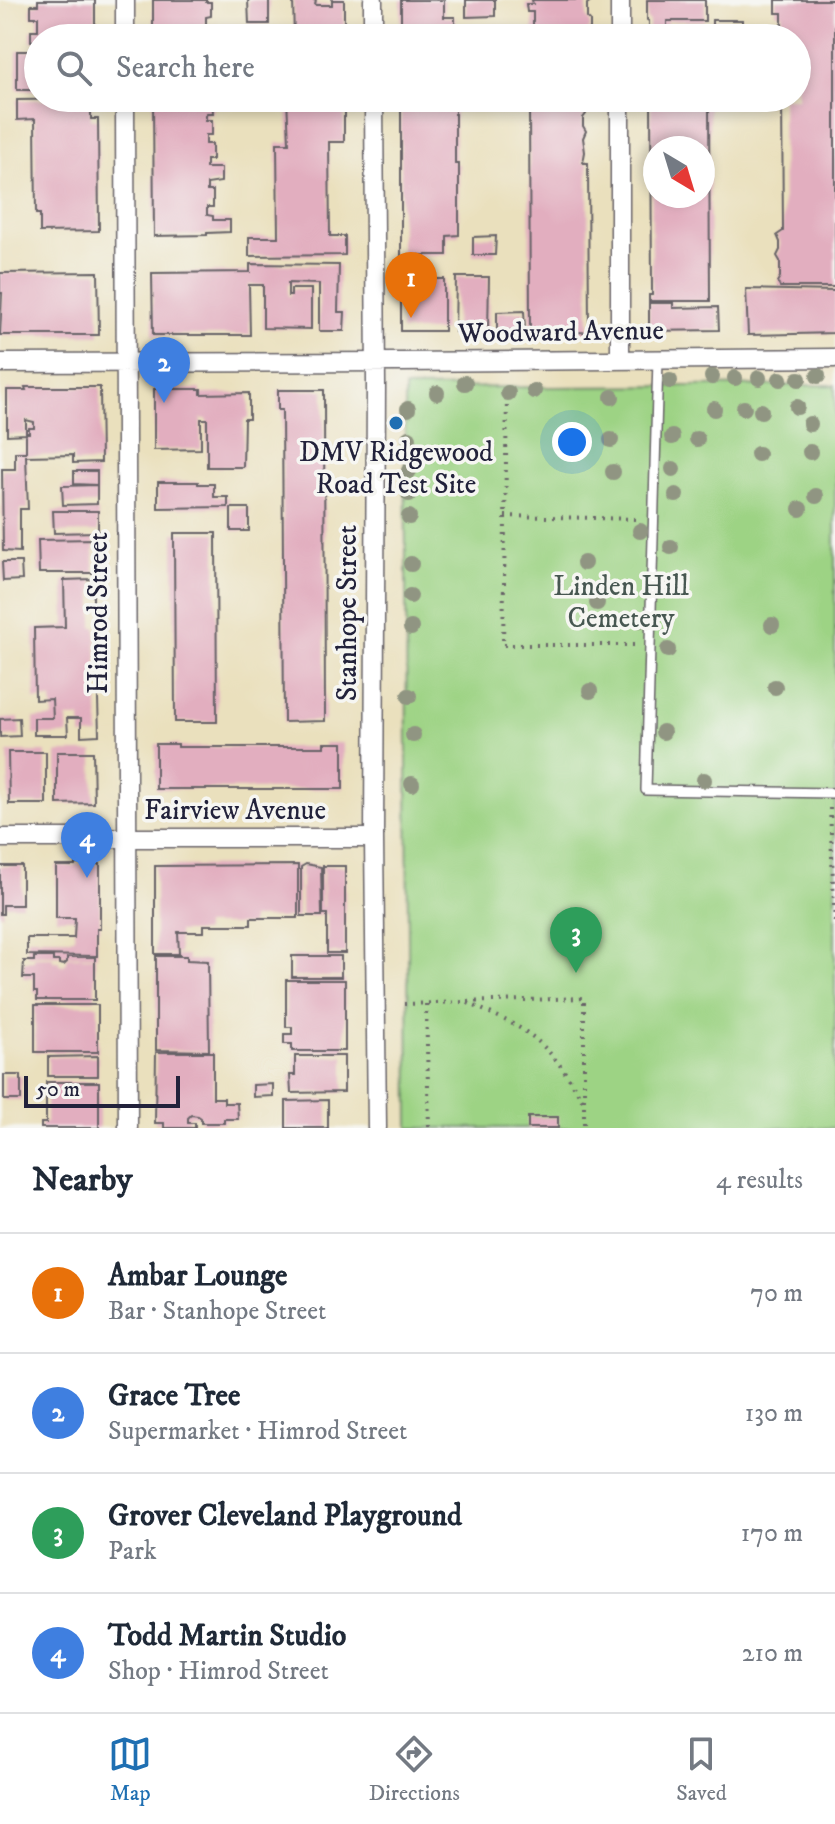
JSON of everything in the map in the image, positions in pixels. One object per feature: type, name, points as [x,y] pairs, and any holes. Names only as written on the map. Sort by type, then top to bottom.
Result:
[{"type":"street","points":[[125,0],[125,24]]},
{"type":"street","points":[[373,0],[373,24]]},
{"type":"street","points":[[620,0],[620,24]]},
{"type":"street","name":"Himrod Street","points":[[125,112],[128,1128]]},
{"type":"street","name":"Stanhope Street","points":[[374,112],[377,1128]]},
{"type":"street","points":[[620,112],[620,359]]},
{"type":"street","name":"Woodward Avenue","points":[[0,363],[835,358]]},
{"type":"street","name":"Fairview Avenue","points":[[0,838],[374,838]]},
{"type":"lane","points":[[658,359],[646,790],[832,793]]},
{"type":"path","points":[[507,398],[503,645],[650,645]]},
{"type":"path","points":[[505,516],[653,519]]},
{"type":"path","points":[[832,793],[835,928]]},
{"type":"path","points":[[404,1004],[584,998],[584,1128]]},
{"type":"path","points":[[467,1002],[527,1033],[558,1063],[584,1103]]},
{"type":"path","points":[[426,1004],[429,1128]]},
{"type":"green space","name":"Linden Hill Cemetery","points":[[835,385],[835,1128],[409,1128],[405,388]]},
{"type":"building","points":[[38,0],[95,0],[95,24],[38,24],[38,17],[31,17],[31,5],[38,5]]},
{"type":"building","points":[[153,0],[211,2],[211,16],[206,17],[206,24],[153,24]]},
{"type":"building","points":[[248,0],[269,0],[269,24],[249,24]]},
{"type":"building","points":[[293,0],[316,0],[315,5],[332,5],[332,0],[344,0],[344,24],[294,24]]},
{"type":"building","points":[[401,0],[444,0],[444,17],[455,17],[455,24],[401,24]]},
{"type":"building","points":[[466,0],[495,0],[495,16],[466,17]]},
{"type":"building","points":[[532,0],[592,0],[587,4],[590,24],[533,24],[533,12],[527,12],[526,4],[533,4]]},
{"type":"building","points":[[647,0],[705,0],[705,21],[649,24]]},
{"type":"building","points":[[776,0],[835,0],[835,287],[780,287],[777,282],[780,277],[777,256],[780,242],[777,235],[783,231],[782,112],[811,112],[811,24],[782,24],[782,13],[776,13]]},
{"type":"building","points":[[712,20],[742,20],[742,24],[712,24]]},
{"type":"building","points":[[17,51],[24,51],[24,90],[17,90]]},
{"type":"building","points":[[17,100],[24,100],[24,112],[91,112],[91,119],[98,119],[99,231],[40,232],[40,214],[36,214],[35,119],[17,120]]},
{"type":"building","points":[[153,112],[213,112],[207,113],[206,120],[212,120],[212,135],[206,135],[206,144],[212,144],[212,160],[206,160],[206,168],[221,168],[221,182],[207,184],[207,191],[213,191],[213,207],[207,207],[207,215],[213,216],[213,220],[230,220],[230,232],[154,236]]},
{"type":"building","points":[[288,112],[345,112],[344,142],[329,142],[330,236],[345,236],[345,255],[249,256],[249,237],[278,237],[277,143],[289,143]]},
{"type":"building","points":[[401,112],[455,112],[459,235],[447,236],[447,255],[418,255],[418,266],[424,266],[424,279],[444,279],[444,331],[401,331]]},
{"type":"building","points":[[529,112],[585,112],[583,163],[588,163],[589,332],[530,333]]},
{"type":"building","points":[[651,112],[709,112],[709,136],[651,136]]},
{"type":"building","points":[[652,208],[710,208],[710,301],[649,301],[649,295],[652,295]]},
{"type":"building","points":[[496,236],[495,255],[473,255],[473,237]]},
{"type":"building","points":[[250,264],[339,265],[338,312],[345,312],[344,331],[319,331],[319,284],[288,283],[288,296],[291,296],[291,289],[311,289],[311,329],[263,328],[263,285],[249,285],[250,335],[153,335],[152,273],[250,272]]},
{"type":"building","points":[[98,272],[99,335],[0,335],[0,273]]},
{"type":"building","points":[[456,277],[489,277],[488,332],[455,332]]},
{"type":"building","points":[[746,289],[835,291],[835,333],[748,335]]},
{"type":"building","points":[[649,303],[673,303],[673,308],[718,307],[719,330],[649,331]]},
{"type":"building","points":[[524,311],[525,330],[497,331],[497,312]]},
{"type":"building","points":[[25,387],[100,387],[101,462],[73,463],[73,455],[26,456],[28,509],[20,509],[20,552],[3,551],[2,469],[15,469],[15,452],[26,452],[26,434],[7,435],[7,390],[26,390]],"holes":[[[26,420],[34,422],[34,428],[29,428],[29,433],[26,433]]]},
{"type":"building","points":[[154,389],[201,389],[201,394],[249,393],[249,419],[244,419],[243,467],[207,467],[207,419],[201,419],[201,449],[154,450]]},
{"type":"building","points":[[278,390],[324,390],[325,721],[284,722],[282,410],[278,410]]},
{"type":"building","points":[[74,471],[97,471],[97,485],[74,484]]},
{"type":"building","points":[[158,482],[214,484],[214,497],[228,497],[228,507],[158,508]]},
{"type":"building","points":[[97,485],[97,504],[63,505],[62,486]]},
{"type":"building","points":[[231,508],[249,508],[249,531],[231,531]]},
{"type":"building","points":[[53,511],[98,511],[98,532],[54,533]]},
{"type":"building","points":[[174,533],[216,533],[217,722],[175,722]]},
{"type":"building","points":[[94,539],[94,573],[39,573],[38,540]]},
{"type":"building","points":[[2,562],[21,562],[22,580],[3,581]]},
{"type":"building","points":[[93,579],[99,735],[81,736],[81,718],[67,718],[68,735],[34,735],[34,718],[53,718],[52,699],[35,700],[34,628],[65,627],[64,580]]},
{"type":"building","points":[[19,718],[20,736],[0,737],[0,719]]},
{"type":"building","points":[[324,743],[343,743],[343,789],[156,789],[156,744],[178,744],[178,747],[324,747]]},
{"type":"building","points":[[8,752],[46,752],[46,804],[9,804]]},
{"type":"building","points":[[57,752],[93,752],[94,803],[57,804]]},
{"type":"building","points":[[100,864],[97,956],[27,955],[27,938],[74,938],[75,918],[56,918],[56,866]]},
{"type":"building","points":[[306,864],[321,867],[322,916],[301,916],[301,867]]},
{"type":"building","points":[[298,865],[298,918],[251,918],[251,925],[204,925],[204,932],[178,932],[179,954],[155,954],[155,866]]},
{"type":"building","points":[[0,866],[22,866],[22,905],[3,905],[3,914],[0,914]]},
{"type":"building","points":[[323,866],[345,866],[345,953],[327,953]]},
{"type":"building","points":[[156,956],[187,956],[187,960],[208,961],[209,1051],[156,1050]]},
{"type":"building","points":[[292,956],[341,956],[341,977],[292,977]]},
{"type":"building","points":[[34,957],[53,957],[53,961],[64,965],[67,957],[95,957],[95,1000],[37,1000],[34,978],[23,978],[24,961],[34,961]]},
{"type":"building","points":[[286,980],[345,980],[345,1051],[292,1051],[292,1044],[284,1044],[284,1034],[292,1034],[292,1027],[286,1027]]},
{"type":"building","points":[[35,1005],[98,1005],[98,1052],[35,1052]]},
{"type":"building","points":[[156,1052],[213,1052],[213,1098],[224,1098],[224,1103],[237,1103],[238,1119],[224,1119],[224,1123],[201,1123],[201,1118],[191,1115],[188,1123],[195,1123],[195,1128],[164,1128],[164,1123],[155,1123]]},
{"type":"building","points":[[98,1056],[98,1076],[48,1076],[48,1057]]},
{"type":"building","points":[[295,1056],[344,1056],[344,1092],[291,1093],[290,1075],[295,1075]]},
{"type":"building","points":[[4,1075],[21,1075],[21,1100],[4,1100]]},
{"type":"building","points":[[46,1082],[99,1082],[99,1128],[41,1128],[41,1123],[46,1123]]},
{"type":"building","points":[[273,1084],[273,1096],[253,1097],[253,1085]]},
{"type":"building","points":[[328,1100],[328,1128],[286,1128],[286,1101]]},
{"type":"building","points":[[528,1117],[558,1117],[558,1128],[528,1128]]},
{"type":"place","name":"Ambar Lounge","points":[[411,318]]},
{"type":"place","name":"Grace Tree","points":[[164,403]]},
{"type":"place","name":"DMV Ridgewood Road Test Site","points":[[396,423]]},
{"type":"place","name":"Todd Martin Studio","points":[[87,878]]},
{"type":"place","name":"Grover Cleveland Playground","points":[[576,973]]}]
